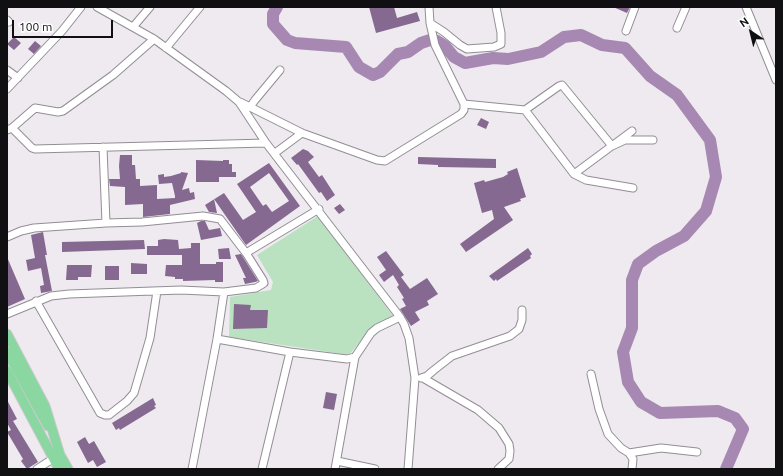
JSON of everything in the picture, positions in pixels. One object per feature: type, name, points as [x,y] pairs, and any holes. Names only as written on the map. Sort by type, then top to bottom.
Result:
[{"type":"main road","points":[[7,334],[45,406],[55,439],[59,469]]},
{"type":"main road","points":[[7,352],[55,439]]},
{"type":"main road","points":[[8,377],[46,444],[68,469]]},
{"type":"main road","points":[[35,405],[46,444]]},
{"type":"street","points":[[7,89],[62,31],[81,7]]},
{"type":"street","points":[[97,7],[154,39],[239,102],[302,133],[377,160],[385,161],[461,114],[464,110],[464,104],[435,45],[430,23],[429,7]]},
{"type":"street","points":[[133,27],[150,7]]},
{"type":"street","points":[[166,48],[200,7]]},
{"type":"street","points":[[430,23],[467,49],[494,47],[501,44],[496,7]]},
{"type":"street","points":[[626,31],[635,7]]},
{"type":"street","points":[[677,28],[686,7]]},
{"type":"street","points":[[746,7],[776,80]]},
{"type":"street","points":[[154,39],[114,75],[63,111],[58,112],[35,108],[10,129],[35,149],[266,143]]},
{"type":"street","points":[[7,70],[18,78]]},
{"type":"street","points":[[250,107],[254,100],[280,70]]},
{"type":"street","points":[[464,104],[525,110],[562,85],[612,146]]},
{"type":"street","points":[[239,102],[266,143],[319,209],[342,242],[400,317],[408,338],[414,378],[408,469]]},
{"type":"street","points":[[525,110],[574,174],[586,180],[597,183],[633,188]]},
{"type":"street","points":[[574,174],[632,131]]},
{"type":"street","points":[[275,153],[302,133]]},
{"type":"street","points":[[612,146],[625,140],[653,140]]},
{"type":"street","points":[[103,147],[106,223]]},
{"type":"street","points":[[246,253],[319,209]]},
{"type":"street","points":[[7,237],[20,231],[34,228],[142,222],[203,216],[212,217],[220,219],[224,224],[246,253],[264,283],[256,288],[224,292],[181,290],[50,296],[36,300],[7,314]]},
{"type":"street","points":[[36,300],[100,413],[109,415],[127,401],[134,393],[150,338],[157,291]]},
{"type":"street","points":[[192,469],[217,339],[224,292]]},
{"type":"street","points":[[423,378],[452,356],[510,336],[519,329],[522,320],[522,310]]},
{"type":"street","points":[[335,469],[338,461],[356,357],[371,333],[377,328],[400,317]]},
{"type":"street","points":[[217,339],[334,358],[347,359],[356,357]]},
{"type":"street","points":[[262,469],[290,352]]},
{"type":"street","points":[[591,374],[599,409],[608,434],[621,448],[629,453],[633,459],[632,469]]},
{"type":"street","points":[[414,378],[423,378],[478,410],[499,428],[509,444],[510,451],[509,459],[498,469]]},
{"type":"street","points":[[629,453],[661,448],[697,452]]},
{"type":"street","points":[[37,469],[57,456]]},
{"type":"street","points":[[338,461],[375,469]]},
{"type":"green space","points":[[318,216],[393,316],[371,328],[349,355],[229,337],[230,297],[271,290],[273,282],[257,255]]},
{"type":"building","points":[[369,7],[394,7],[397,18],[417,12],[420,21],[376,33]]},
{"type":"building","points":[[613,7],[630,7],[627,13]]},
{"type":"building","points":[[14,37],[21,43],[14,50],[7,44]]},
{"type":"building","points":[[35,41],[41,46],[34,54],[28,49]]},
{"type":"building","points":[[481,118],[489,122],[486,129],[477,125]]},
{"type":"building","points":[[303,149],[308,151],[314,157],[308,162],[319,177],[322,175],[335,195],[327,201],[321,192],[319,193],[298,164],[297,165],[291,158]]},
{"type":"building","points":[[120,155],[132,155],[132,165],[135,165],[136,179],[140,179],[140,186],[157,185],[157,199],[175,198],[172,183],[159,184],[158,175],[164,174],[164,177],[181,172],[188,173],[182,190],[189,188],[190,193],[194,192],[195,199],[170,205],[170,214],[143,217],[143,204],[125,205],[125,187],[110,186],[109,179],[120,179]]},
{"type":"building","points":[[418,157],[496,159],[496,168],[438,167],[438,165],[418,164]]},
{"type":"building","points":[[196,160],[229,160],[229,164],[232,164],[232,172],[236,172],[236,177],[219,177],[219,182],[196,182]]},
{"type":"building","points":[[269,163],[300,206],[246,245],[214,199],[224,193],[243,220],[256,212],[237,184]],"holes":[[[269,173],[289,201],[272,212],[266,204],[263,206],[250,187]]]},
{"type":"building","points":[[517,168],[526,197],[520,199],[521,201],[504,207],[513,220],[466,252],[460,244],[494,219],[492,210],[482,213],[474,183],[484,180],[485,182],[503,177],[508,174],[507,172]]},
{"type":"building","points":[[214,199],[217,213],[209,212],[205,205]]},
{"type":"building","points":[[340,204],[345,210],[339,214],[334,208]]},
{"type":"building","points":[[205,221],[209,230],[220,228],[222,236],[201,240],[197,223]]},
{"type":"building","points":[[43,232],[47,255],[45,255],[52,291],[41,293],[40,286],[44,285],[41,268],[28,271],[26,260],[35,258],[31,235]]},
{"type":"building","points":[[144,240],[145,249],[62,252],[62,242]]},
{"type":"building","points":[[158,240],[178,240],[179,249],[191,248],[191,243],[200,243],[200,264],[216,264],[216,262],[223,262],[223,282],[215,282],[215,280],[183,281],[183,279],[175,279],[175,277],[165,276],[166,265],[182,265],[182,255],[147,255],[147,246],[158,246]]},
{"type":"building","points":[[229,248],[231,259],[219,259],[218,249]]},
{"type":"building","points":[[528,248],[532,254],[530,256],[531,258],[497,281],[496,279],[494,281],[489,276]]},
{"type":"building","points":[[386,251],[404,275],[401,277],[410,289],[427,278],[438,294],[427,301],[429,305],[415,312],[420,320],[411,326],[400,309],[406,306],[402,299],[404,298],[397,287],[399,285],[393,275],[384,282],[379,275],[386,270],[377,257]]},
{"type":"building","points":[[241,254],[258,281],[245,284],[243,278],[246,278],[235,255]]},
{"type":"building","points":[[7,257],[25,299],[7,307]]},
{"type":"building","points":[[131,263],[147,264],[147,274],[131,274]]},
{"type":"building","points":[[67,265],[92,265],[91,277],[78,277],[78,280],[66,280]]},
{"type":"building","points":[[105,266],[119,266],[119,280],[105,280]]},
{"type":"building","points":[[234,304],[251,305],[250,310],[268,310],[267,328],[233,329]]},
{"type":"building","points":[[326,392],[337,394],[334,410],[323,408]]},
{"type":"building","points":[[153,398],[156,405],[154,406],[156,408],[120,430],[119,428],[116,430],[112,423]]},
{"type":"building","points":[[7,400],[17,419],[13,421],[38,462],[27,469],[21,461],[23,459],[7,432],[11,430],[7,423]]},
{"type":"building","points":[[85,437],[89,444],[94,441],[106,462],[97,467],[93,460],[88,463],[77,442]]},
{"type":"waterway","points":[[277,7],[273,14],[273,24],[287,40],[295,43],[346,47],[359,67],[373,75],[380,72],[398,54],[408,52],[421,43],[430,40],[437,41],[445,46],[454,57],[465,63],[493,58],[508,59],[541,52],[564,37],[581,35],[602,45],[625,48],[650,76],[677,95],[710,140],[716,177],[706,211],[684,236],[656,251],[638,264],[632,280],[632,328],[623,352],[628,382],[641,402],[660,413],[718,411],[735,418],[743,429],[726,469]]}]
